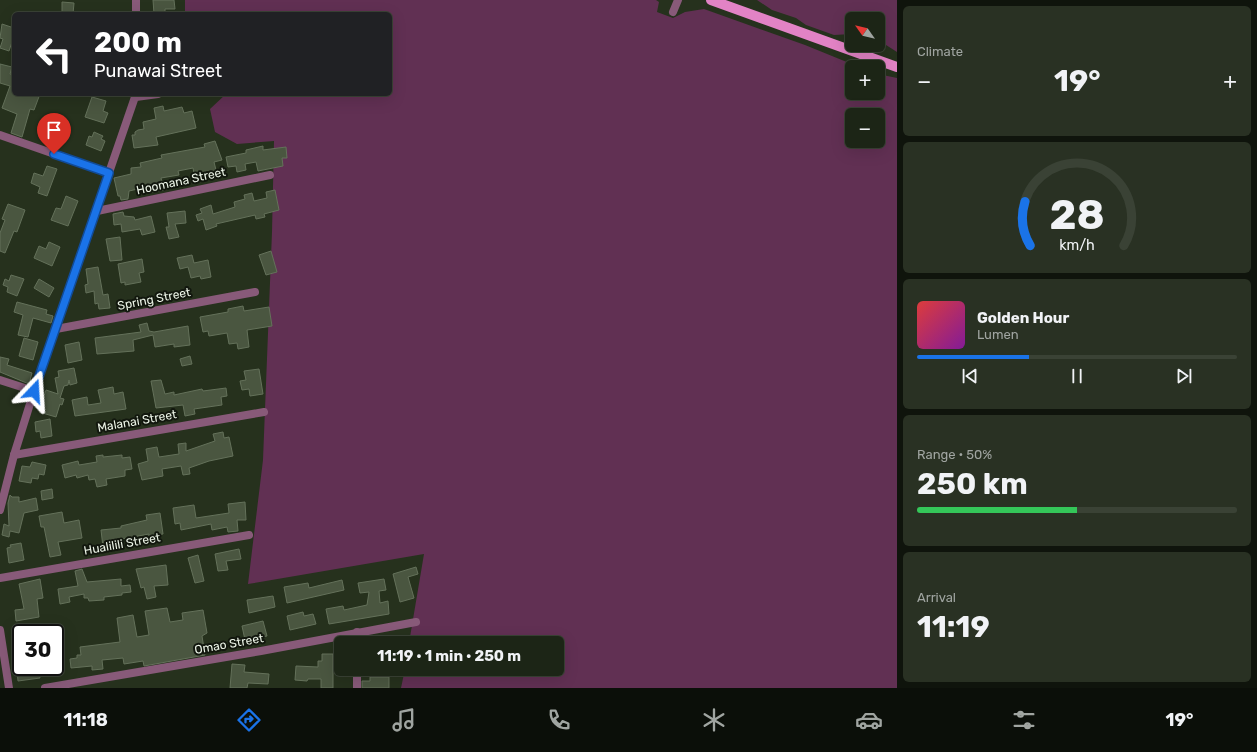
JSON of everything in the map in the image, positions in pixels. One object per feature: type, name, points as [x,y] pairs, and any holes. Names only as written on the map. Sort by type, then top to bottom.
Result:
[{"type":"main road","points":[[711,0],[897,66]]},
{"type":"street","points":[[136,0],[136,12]]},
{"type":"street","points":[[673,12],[678,0]]},
{"type":"street","points":[[0,510],[14,455],[34,391],[136,96]]},
{"type":"street","points":[[0,135],[109,173]]},
{"type":"street","name":"Hoomana Street","points":[[97,211],[270,175]]},
{"type":"street","name":"Spring Street","points":[[56,330],[255,292]]},
{"type":"street","points":[[0,380],[34,391]]},
{"type":"street","name":"Malanai Street","points":[[14,455],[264,412]]},
{"type":"street","name":"Hualilili Street","points":[[0,578],[249,535]]},
{"type":"street","name":"Omao Street","points":[[45,688],[261,651],[416,622]]},
{"type":"street","points":[[0,630],[9,688]]},
{"type":"street","points":[[357,676],[357,688]]},
{"type":"shaded area","points":[[185,0],[656,0],[659,2],[657,12],[673,18],[685,12],[704,9],[805,45],[845,61],[845,100],[885,100],[885,75],[897,78],[897,688],[401,688],[404,676],[564,676],[564,636],[410,636],[424,554],[248,584],[263,460],[274,141],[237,144],[215,132],[210,109],[224,96],[392,96],[392,12],[185,12]]},
{"type":"shaded area","points":[[757,0],[897,0],[897,52],[885,45],[885,12],[845,12],[845,34],[834,35],[806,25],[796,18],[772,10]]},
{"type":"building","points":[[153,0],[174,0],[175,9],[165,9],[165,12],[154,12]]},
{"type":"building","points":[[62,2],[74,3],[73,12],[62,12]]},
{"type":"building","points":[[2,24],[12,27],[12,42],[9,51],[0,48],[3,39],[0,38]]},
{"type":"building","points":[[0,64],[12,67],[10,74],[12,74],[12,96],[39,96],[34,110],[30,109],[22,137],[11,133],[17,114],[2,108],[10,86],[0,83]]},
{"type":"building","points":[[92,97],[106,101],[103,111],[108,113],[104,123],[85,117]]},
{"type":"building","points":[[163,106],[164,111],[182,107],[184,113],[192,111],[196,128],[156,137],[158,145],[134,148],[132,135],[135,135],[135,132],[138,130],[144,129],[143,122],[156,119],[154,108]]},
{"type":"building","points":[[50,118],[65,122],[58,146],[51,143],[55,133],[46,131]]},
{"type":"building","points":[[94,132],[103,136],[101,139],[105,141],[101,151],[86,145],[89,136],[92,137]]},
{"type":"building","points":[[215,141],[222,160],[214,162],[216,170],[203,175],[204,178],[195,179],[193,168],[178,171],[179,175],[161,178],[164,190],[152,192],[151,186],[129,191],[128,199],[121,200],[120,196],[118,196],[114,178],[131,174],[131,168],[141,167],[140,163],[162,158],[161,155],[205,147],[204,144]]},
{"type":"building","points":[[263,146],[263,150],[286,147],[287,158],[282,158],[283,166],[258,171],[256,162],[245,164],[246,170],[237,172],[236,166],[228,167],[226,157],[246,153],[246,150]]},
{"type":"building","points":[[47,166],[57,169],[47,196],[38,193],[40,187],[31,183],[34,173],[43,176]]},
{"type":"building","points":[[275,190],[279,210],[264,214],[265,217],[256,219],[255,215],[216,224],[217,226],[206,230],[203,219],[198,221],[196,215],[202,213],[200,209],[211,205],[213,214],[235,207],[234,202],[245,199],[244,195],[252,193],[254,201],[267,198],[266,192]]},
{"type":"building","points":[[66,196],[78,201],[68,226],[51,220],[56,208],[61,209]]},
{"type":"building","points":[[8,204],[25,210],[17,232],[14,231],[5,253],[0,251],[0,233],[5,220],[2,219]]},
{"type":"building","points":[[185,211],[186,223],[175,224],[179,237],[169,239],[166,227],[169,227],[167,213]]},
{"type":"building","points":[[123,212],[124,216],[134,217],[135,220],[151,216],[155,232],[142,235],[140,229],[122,232],[121,224],[114,225],[113,214]]},
{"type":"building","points":[[120,237],[122,260],[110,261],[106,239]]},
{"type":"building","points":[[49,242],[60,247],[52,266],[34,258],[39,246],[46,249]]},
{"type":"building","points":[[271,251],[277,272],[266,275],[259,255]]},
{"type":"building","points":[[192,255],[194,263],[208,260],[211,277],[201,279],[200,276],[191,278],[188,267],[180,269],[177,258]]},
{"type":"building","points":[[142,259],[144,272],[139,273],[141,282],[125,285],[125,282],[121,283],[118,264]]},
{"type":"building","points":[[98,267],[103,295],[108,294],[110,308],[99,309],[98,303],[95,304],[94,291],[86,293],[85,285],[88,284],[86,269]]},
{"type":"building","points":[[11,275],[24,279],[17,296],[7,292],[8,287],[3,285],[5,279],[9,281]]},
{"type":"building","points":[[39,279],[54,288],[49,297],[34,288]]},
{"type":"building","points":[[17,302],[47,310],[46,314],[53,316],[51,323],[33,318],[28,337],[18,335],[23,315],[14,312]]},
{"type":"building","points":[[243,306],[244,311],[269,307],[272,326],[247,330],[249,347],[238,349],[237,343],[229,344],[227,333],[209,336],[208,331],[203,332],[200,317],[228,312],[228,309]]},
{"type":"building","points":[[147,323],[149,331],[154,332],[188,326],[190,345],[174,347],[174,344],[155,347],[153,335],[133,340],[134,351],[97,354],[95,338],[141,332],[139,325]]},
{"type":"building","points":[[24,338],[38,342],[33,360],[19,356]]},
{"type":"building","points":[[79,342],[82,360],[68,363],[65,345]]},
{"type":"building","points":[[190,356],[192,364],[182,366],[180,359]]},
{"type":"building","points":[[0,357],[9,359],[7,365],[32,373],[29,384],[0,372]]},
{"type":"building","points":[[74,368],[77,383],[70,385],[69,380],[68,385],[64,386],[60,398],[64,399],[62,405],[60,404],[56,417],[39,412],[46,390],[58,394],[55,378],[59,377],[58,371]]},
{"type":"building","points":[[259,369],[263,394],[250,396],[249,389],[242,390],[240,381],[246,380],[244,371]]},
{"type":"building","points":[[161,380],[165,394],[174,392],[174,395],[202,389],[203,391],[226,388],[227,396],[221,397],[222,405],[194,409],[195,414],[185,416],[183,405],[156,408],[151,381]]},
{"type":"building","points":[[113,387],[114,394],[123,392],[126,409],[75,416],[72,400],[87,397],[88,405],[101,403],[98,390]]},
{"type":"building","points":[[50,419],[52,436],[41,438],[40,431],[36,432],[35,422]]},
{"type":"building","points":[[223,432],[224,438],[229,437],[233,456],[209,461],[189,468],[190,474],[183,475],[181,466],[162,469],[163,476],[142,480],[138,464],[148,461],[146,449],[157,447],[159,457],[179,454],[178,444],[186,443],[186,451],[215,441],[213,434]]},
{"type":"building","points":[[103,455],[103,457],[122,455],[122,458],[130,457],[132,469],[125,470],[125,476],[106,479],[107,485],[97,487],[95,479],[89,480],[88,475],[77,478],[76,475],[65,478],[62,465],[78,461],[79,465],[97,462],[96,456]]},
{"type":"building","points":[[32,462],[46,465],[44,475],[39,474],[38,479],[32,478],[31,483],[19,481],[22,466],[30,467]]},
{"type":"building","points":[[52,489],[53,498],[42,500],[41,491]]},
{"type":"building","points":[[10,495],[12,497],[19,497],[19,502],[36,498],[38,510],[24,513],[19,533],[10,531],[9,537],[2,535],[4,524],[9,526],[8,503]]},
{"type":"building","points":[[245,502],[246,520],[237,520],[238,531],[228,532],[227,527],[212,530],[211,524],[181,530],[180,523],[175,524],[173,508],[194,505],[196,518],[229,513],[228,504]]},
{"type":"building","points":[[62,512],[64,523],[79,520],[82,538],[58,542],[61,555],[50,557],[44,527],[41,527],[39,516]]},
{"type":"building","points":[[160,513],[163,534],[149,536],[149,534],[116,540],[116,542],[111,542],[111,546],[103,547],[101,530],[121,528],[121,526],[147,520],[146,515]]},
{"type":"building","points":[[21,543],[24,560],[9,563],[7,548],[11,547],[10,545]]},
{"type":"building","points":[[239,549],[241,559],[226,561],[228,570],[218,571],[215,554]]},
{"type":"building","points":[[198,555],[204,581],[195,583],[188,558]]},
{"type":"building","points":[[166,565],[168,585],[154,586],[156,597],[147,599],[144,587],[141,588],[136,569]]},
{"type":"building","points":[[416,567],[418,574],[408,577],[414,598],[400,602],[393,574]]},
{"type":"building","points":[[82,569],[87,582],[121,579],[121,586],[130,585],[131,592],[122,593],[122,595],[104,597],[104,600],[89,601],[88,598],[84,598],[84,594],[69,597],[70,602],[60,604],[58,589],[78,586],[75,571]]},
{"type":"building","points":[[40,579],[43,598],[37,599],[39,617],[16,621],[15,610],[24,609],[19,584]]},
{"type":"building","points":[[384,579],[386,590],[379,591],[380,603],[388,601],[389,614],[329,624],[326,609],[343,606],[344,610],[367,605],[369,592],[360,593],[358,583]]},
{"type":"building","points":[[342,580],[344,590],[287,603],[284,587],[308,583],[309,588]]},
{"type":"building","points":[[273,596],[275,607],[249,613],[247,600]]},
{"type":"building","points":[[167,608],[170,622],[183,620],[182,613],[203,610],[207,633],[202,636],[205,655],[144,666],[143,661],[124,664],[123,658],[102,660],[103,669],[92,670],[92,666],[71,668],[70,659],[77,658],[77,655],[81,655],[80,647],[120,642],[117,618],[133,615],[137,637],[149,635],[145,611]]},
{"type":"building","points":[[303,612],[304,616],[313,614],[316,624],[290,630],[287,616]]},
{"type":"building","points":[[263,621],[267,636],[245,640],[242,626]]},
{"type":"building","points":[[322,654],[333,654],[333,688],[321,688],[321,679],[308,679],[307,681],[295,680],[296,666],[318,667],[318,661],[322,661]]},
{"type":"building","points":[[232,664],[245,665],[244,672],[269,674],[268,684],[248,683],[247,688],[230,688]]},
{"type":"building","points":[[18,676],[40,676],[40,678],[18,681]]},
{"type":"building","points":[[370,677],[389,677],[389,688],[362,688],[362,681],[370,681]]},
{"type":"route","points":[[34,391],[109,173],[54,154]]}]
